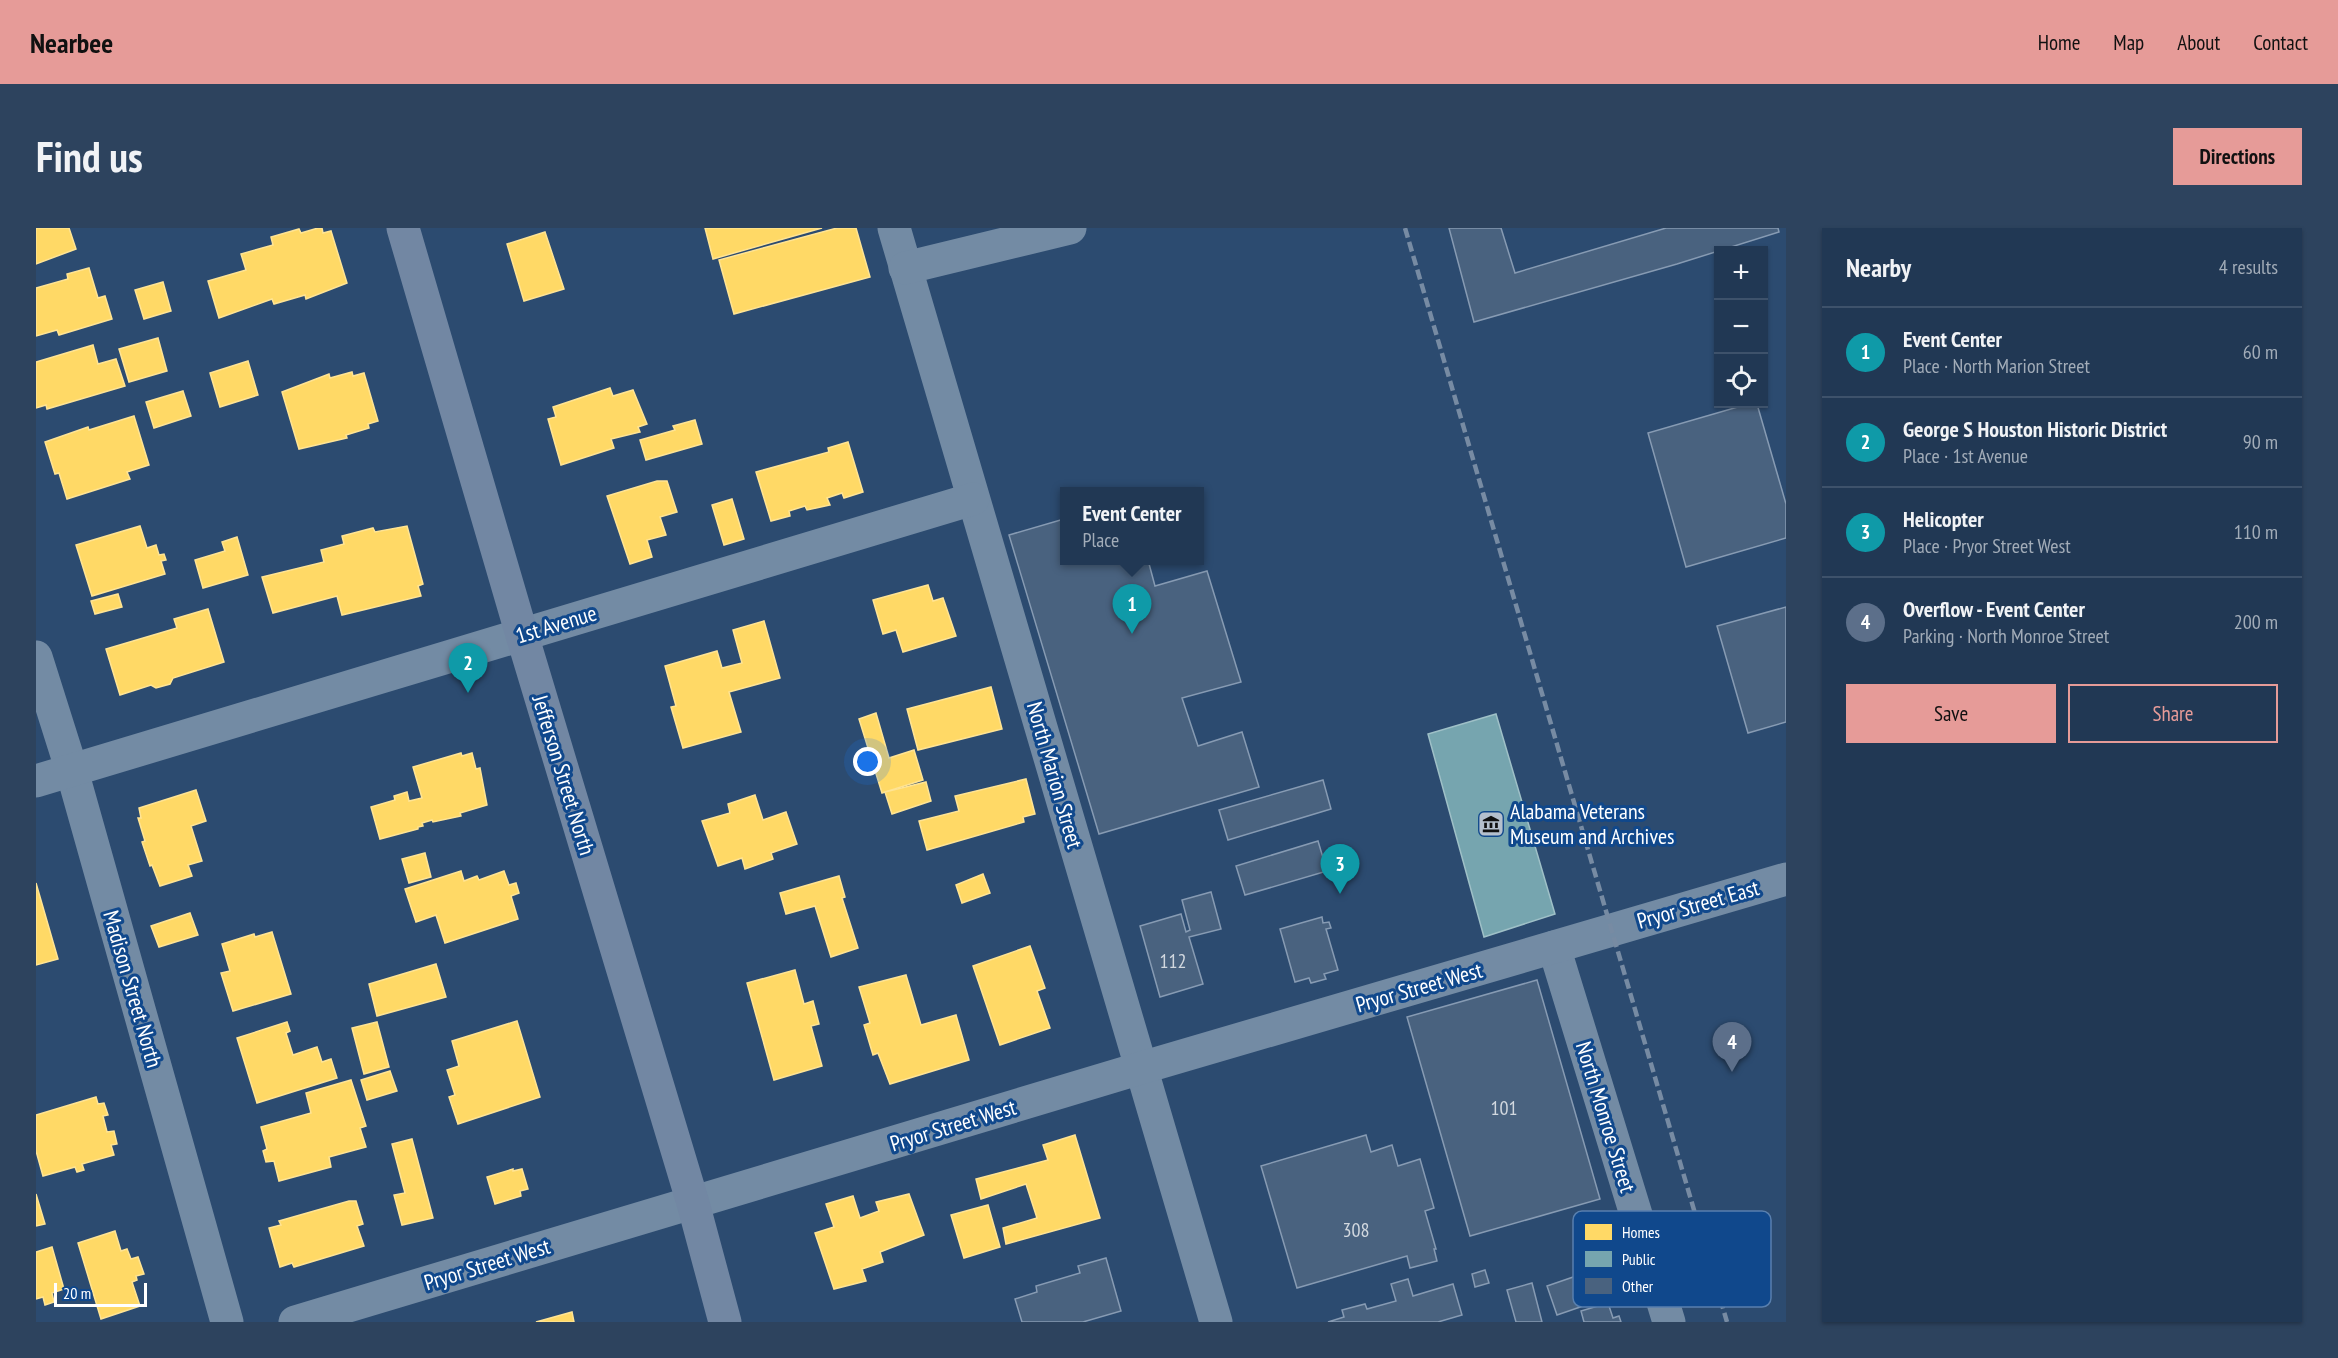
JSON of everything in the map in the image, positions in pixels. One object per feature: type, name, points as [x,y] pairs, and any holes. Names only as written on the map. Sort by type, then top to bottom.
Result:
[{"type":"main road","name":"Jefferson Street North","points":[[403,228],[522,635],[693,1203],[725,1322]]},
{"type":"street","name":"North Marion Street","points":[[894,228],[1216,1322]]},
{"type":"street","points":[[905,268],[1070,228]]},
{"type":"street","name":"1st Avenue","points":[[36,781],[973,499]]},
{"type":"street","name":"Madison Street North","points":[[36,657],[72,771],[226,1322]]},
{"type":"street","name":"Pryor Street East","points":[[1611,929],[1786,879]]},
{"type":"street","name":"Pryor Street West","points":[[295,1322],[1611,929]]},
{"type":"street","name":"North Monroe Street","points":[[1554,947],[1635,1211]]},
{"type":"street","name":"North Monroe Street","points":[[1664,1307],[1669,1322]]},
{"type":"building: Homes","points":[[36,228],[69,228],[76,249],[36,264]]},
{"type":"building: Homes","points":[[322,228],[323,233],[331,231],[347,283],[306,299],[305,295],[274,304],[272,299],[219,318],[208,281],[246,270],[241,254],[273,245],[271,237],[299,229],[301,233]]},
{"type":"building: Homes","points":[[705,228],[822,228],[713,259]]},
{"type":"building: Homes","points":[[837,228],[856,228],[870,277],[734,314],[719,260]]},
{"type":"building: Homes","points":[[545,232],[564,289],[524,301],[507,244]]},
{"type":"building: Homes","points":[[89,268],[98,298],[105,296],[112,319],[59,335],[57,330],[36,336],[36,288],[68,279],[67,274]]},
{"type":"building: Homes","points":[[163,282],[171,311],[144,319],[135,290]]},
{"type":"building: Homes","points":[[158,338],[167,371],[129,382],[119,349]]},
{"type":"building: Homes","points":[[93,345],[98,364],[116,359],[125,386],[47,409],[46,405],[36,408],[36,362]]},
{"type":"building: Homes","points":[[248,361],[258,395],[220,407],[210,373]]},
{"type":"building: Homes","points":[[352,372],[353,376],[364,373],[378,421],[368,424],[369,428],[346,435],[347,438],[299,449],[282,392],[329,374],[330,378]]},
{"type":"building: Homes","points":[[610,388],[613,396],[633,390],[647,424],[638,427],[640,432],[611,439],[614,448],[561,465],[548,419],[556,417],[553,407]]},
{"type":"building: Homes","points":[[183,391],[191,416],[154,428],[146,402]]},
{"type":"building: Homes","points":[[134,416],[149,465],[127,472],[130,479],[67,499],[59,473],[55,474],[45,442],[88,427],[89,430]]},
{"type":"building: Homes","points":[[695,420],[702,444],[646,460],[640,440],[675,430],[673,426]]},
{"type":"building: Homes","points":[[848,442],[863,492],[844,498],[842,493],[827,498],[830,505],[807,510],[805,506],[789,511],[790,516],[771,521],[756,472],[829,452],[828,448]]},
{"type":"building: Homes","points":[[657,481],[667,481],[677,512],[660,517],[666,535],[647,540],[652,557],[630,564],[607,496]]},
{"type":"building: Homes","points":[[732,499],[744,539],[724,545],[712,505]]},
{"type":"building: Homes","points":[[140,526],[147,548],[156,545],[159,555],[164,554],[166,560],[161,561],[165,574],[92,596],[76,545]]},
{"type":"building: Homes","points":[[407,526],[423,584],[418,586],[421,596],[342,615],[337,596],[273,613],[262,577],[324,562],[321,550],[344,544],[342,536],[373,528],[375,532]]},
{"type":"building: Homes","points":[[237,537],[248,575],[203,588],[195,560],[225,551],[222,542]]},
{"type":"building: Homes","points":[[928,585],[933,601],[943,598],[956,636],[903,652],[896,630],[883,634],[873,600]]},
{"type":"building: Homes","points":[[118,594],[122,607],[95,614],[91,601]]},
{"type":"building: Homes","points":[[208,609],[224,662],[173,678],[170,684],[156,688],[151,685],[120,695],[106,649],[177,628],[174,619]]},
{"type":"building: Homes","points":[[764,621],[780,678],[729,692],[741,732],[683,748],[671,707],[676,706],[665,666],[717,651],[722,668],[742,663],[733,630]]},
{"type":"building: Homes","points":[[991,687],[1002,729],[918,750],[907,709]]},
{"type":"building: Homes","points":[[876,713],[889,758],[914,750],[923,780],[882,793],[859,719]]},
{"type":"building: Homes","points":[[461,753],[462,756],[472,753],[476,769],[480,768],[487,805],[460,813],[461,816],[433,822],[432,820],[422,823],[423,826],[418,829],[380,839],[371,807],[395,800],[394,796],[407,792],[409,801],[422,798],[413,767]]},
{"type":"building: Homes","points":[[1026,779],[1035,814],[1023,817],[1024,822],[927,850],[919,821],[959,811],[955,796]]},
{"type":"building: Homes","points":[[926,782],[931,801],[892,814],[885,792]]},
{"type":"building: Homes","points":[[196,790],[206,821],[191,826],[202,861],[188,865],[192,876],[160,886],[142,842],[145,841],[138,818],[141,818],[139,808]]},
{"type":"building: Homes","points":[[755,795],[763,820],[786,812],[797,844],[771,853],[773,859],[745,869],[742,858],[718,866],[702,821],[730,813],[728,804]]},
{"type":"building: Homes","points":[[425,853],[431,877],[409,883],[402,859]]},
{"type":"building: Homes","points":[[461,871],[464,881],[477,876],[479,880],[504,871],[509,885],[516,883],[519,893],[511,896],[518,919],[445,943],[436,915],[416,922],[405,889]]},
{"type":"building: Homes","points":[[983,874],[990,893],[962,903],[956,885]]},
{"type":"building: Homes","points":[[839,876],[845,897],[842,898],[858,948],[831,957],[815,906],[786,914],[780,893]]},
{"type":"building: Homes","points":[[36,883],[58,959],[36,965]]},
{"type":"building: Homes","points":[[190,913],[198,935],[159,947],[151,926]]},
{"type":"building: Homes","points":[[272,932],[291,994],[233,1011],[221,973],[230,971],[222,944],[254,934],[255,937]]},
{"type":"building: Homes","points":[[1030,946],[1045,988],[1037,991],[1050,1028],[1000,1045],[973,966]]},
{"type":"building: Homes","points":[[436,964],[446,997],[377,1016],[369,984]]},
{"type":"building: Homes","points":[[795,970],[804,1004],[813,1001],[819,1024],[811,1026],[822,1066],[774,1080],[747,983]]},
{"type":"building: Homes","points":[[906,975],[921,1025],[956,1015],[969,1060],[890,1084],[878,1053],[873,1055],[864,1025],[870,1023],[859,987]]},
{"type":"building: Homes","points":[[517,1021],[540,1097],[458,1124],[449,1097],[455,1095],[447,1070],[459,1066],[452,1041]]},
{"type":"building: Homes","points":[[287,1022],[290,1031],[286,1033],[293,1055],[317,1047],[322,1062],[331,1059],[337,1078],[257,1103],[237,1038]]},
{"type":"building: Homes","points":[[377,1022],[389,1067],[364,1074],[352,1028]]},
{"type":"building: Homes","points":[[390,1071],[397,1091],[367,1100],[361,1080]]},
{"type":"building: Homes","points":[[351,1080],[366,1126],[360,1128],[366,1147],[329,1157],[331,1167],[279,1181],[274,1161],[266,1162],[263,1151],[267,1149],[261,1127],[311,1113],[306,1093]]},
{"type":"building: Homes","points":[[96,1097],[98,1104],[104,1103],[108,1115],[103,1116],[107,1132],[114,1131],[117,1144],[111,1145],[114,1155],[82,1164],[84,1170],[77,1172],[75,1167],[43,1176],[36,1151],[36,1115]]},
{"type":"building: Homes","points":[[1075,1135],[1100,1218],[1006,1244],[1003,1228],[1037,1218],[1026,1184],[981,1199],[976,1179],[1048,1160],[1043,1145]]},
{"type":"building: Homes","points":[[412,1139],[433,1218],[402,1225],[394,1195],[405,1193],[392,1144]]},
{"type":"building: Homes","points":[[513,1169],[513,1171],[522,1169],[528,1189],[520,1191],[521,1196],[495,1204],[487,1177]]},
{"type":"building: Homes","points":[[36,1194],[45,1224],[36,1226]]},
{"type":"building: Homes","points":[[909,1194],[924,1235],[880,1252],[883,1262],[862,1269],[866,1281],[834,1289],[815,1233],[834,1227],[826,1204],[853,1196],[860,1218],[879,1211],[876,1202]]},
{"type":"building: Homes","points":[[356,1201],[363,1224],[357,1226],[364,1246],[294,1267],[292,1263],[280,1267],[269,1228],[281,1225],[279,1221]]},
{"type":"building: Homes","points":[[988,1205],[1000,1247],[964,1258],[951,1215]]},
{"type":"building: Homes","points":[[115,1231],[121,1251],[127,1249],[131,1259],[138,1257],[144,1274],[136,1276],[137,1280],[132,1282],[140,1306],[101,1319],[78,1243]]},
{"type":"building: Homes","points":[[52,1247],[64,1289],[52,1293],[54,1302],[45,1305],[43,1297],[36,1299],[36,1252]]},
{"type":"building: Homes","points":[[572,1312],[574,1322],[536,1322]]},
{"type":"building: Public","name":"Alabama Veterans Museum and Archives","points":[[1496,714],[1555,914],[1484,937],[1428,734]]},
{"type":"building: Other","points":[[1449,228],[1501,228],[1515,273],[1666,228],[1778,228],[1779,232],[1734,246],[1714,246],[1714,252],[1677,264],[1474,322]]},
{"type":"building: Other","points":[[1734,408],[1758,408],[1786,504],[1786,538],[1686,567],[1648,433]]},
{"type":"building: Other","points":[[1060,520],[1060,565],[1149,565],[1155,586],[1207,571],[1241,682],[1182,698],[1198,746],[1242,732],[1259,787],[1099,834],[1009,535]]},
{"type":"building: Other","points":[[1786,607],[1786,722],[1748,733],[1717,626]]},
{"type":"building: Other","points":[[1323,780],[1331,809],[1228,840],[1219,810]]},
{"type":"building: Other","points":[[1318,841],[1327,871],[1245,895],[1236,866]]},
{"type":"building: Other","points":[[1211,892],[1221,929],[1189,937],[1203,984],[1160,997],[1140,926],[1181,914],[1186,932],[1190,930],[1182,900]]},
{"type":"building: Other","points":[[1322,917],[1323,923],[1329,922],[1331,928],[1326,929],[1338,970],[1324,974],[1326,979],[1311,983],[1309,978],[1295,982],[1280,929]]},
{"type":"building: Other","points":[[1537,980],[1600,1199],[1470,1236],[1407,1017]]},
{"type":"building: Other","points":[[1366,1135],[1371,1152],[1392,1145],[1398,1166],[1420,1159],[1434,1208],[1425,1211],[1436,1249],[1434,1249],[1437,1261],[1410,1268],[1407,1256],[1297,1288],[1261,1166]]},
{"type":"building: Other","points":[[1106,1258],[1121,1311],[1083,1322],[1022,1322],[1015,1299],[1037,1292],[1036,1286],[1080,1273],[1078,1266]]},
{"type":"building: Other","points":[[1485,1270],[1489,1283],[1475,1287],[1472,1274]]},
{"type":"building: Other","points":[[1573,1277],[1573,1307],[1580,1307],[1557,1315],[1547,1286]]},
{"type":"building: Other","points":[[1408,1279],[1413,1296],[1453,1284],[1462,1315],[1438,1322],[1328,1322],[1344,1317],[1342,1310],[1365,1304],[1367,1309],[1396,1301],[1391,1284]]},
{"type":"building: Other","points":[[1532,1283],[1542,1322],[1516,1322],[1507,1290]]},
{"type":"building: Other","points":[[1594,1307],[1609,1307],[1613,1318],[1619,1316],[1621,1322],[1584,1322],[1581,1311]]},
{"type":"railway","points":[[1405,228],[1694,1211]]},
{"type":"railway","points":[[1723,1307],[1727,1322]]},
{"type":"place","name":"Event Center","points":[[1132,634]]},
{"type":"place","name":"George S Houston Historic District","points":[[468,693]]},
{"type":"place","name":"Alabama Veterans Museum and Archives","points":[[1491,824]]},
{"type":"place","name":"Helicopter","points":[[1340,894]]},
{"type":"place","name":"Overflow - Event Center","points":[[1732,1072]]}]
